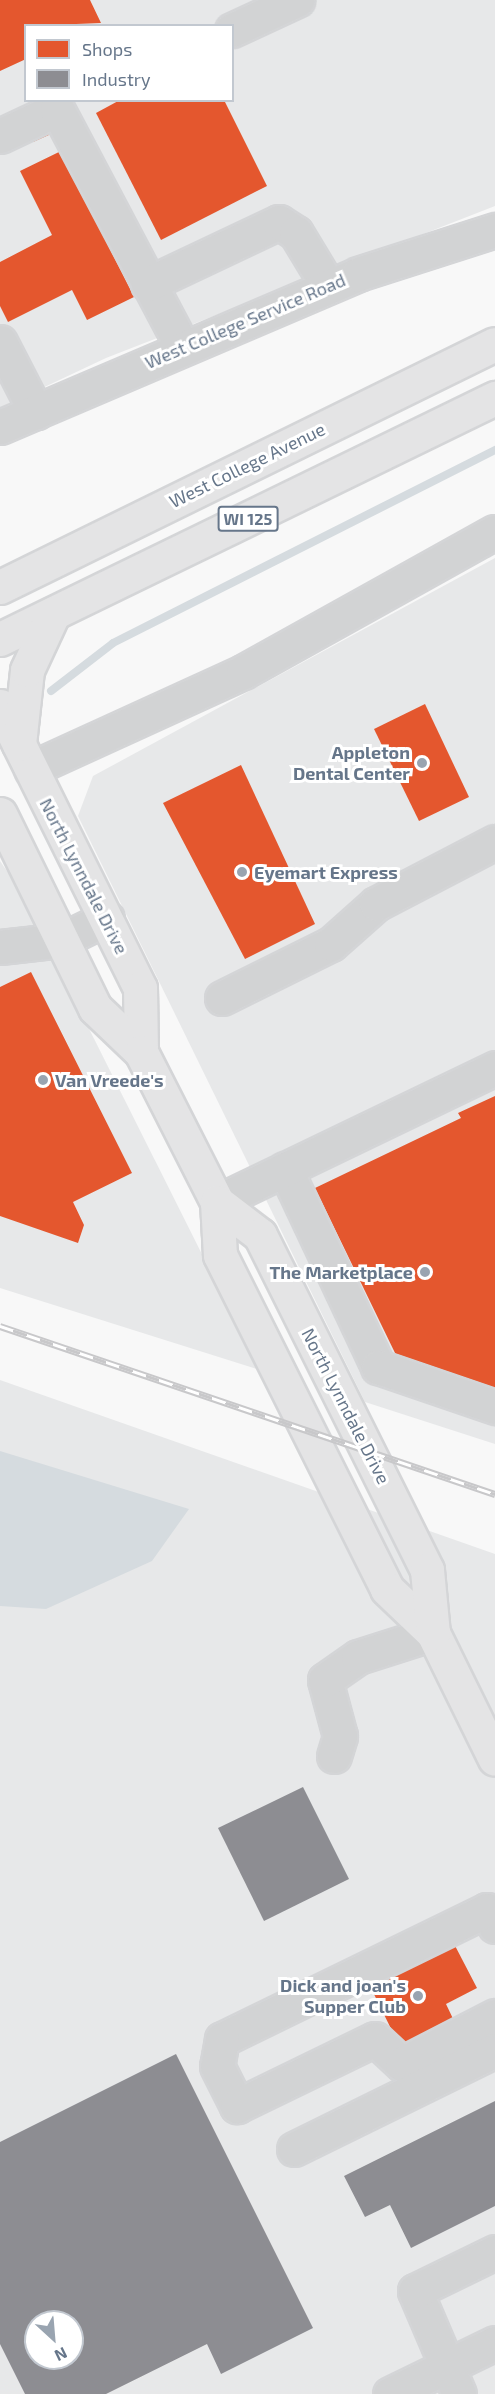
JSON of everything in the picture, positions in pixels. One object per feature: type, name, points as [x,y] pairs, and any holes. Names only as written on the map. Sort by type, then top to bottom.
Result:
[{"type":"main road","name":"West College Avenue","points":[[0,587],[495,344]]},
{"type":"main road","name":"WI 125","points":[[0,639],[495,398]]},
{"type":"main road","points":[[25,757],[27,670],[53,614]]},
{"type":"main road","name":"North Lynndale Drive","points":[[0,706],[140,988],[141,1052]]},
{"type":"main road","name":"North Lynndale Drive","points":[[0,814],[95,1008],[141,1052],[217,1202],[219,1255],[387,1589],[433,1633],[495,1759]]},
{"type":"main road","name":"North Lynndale Drive","points":[[217,1202],[260,1235],[427,1570],[433,1633]]},
{"type":"street","points":[[234,29],[297,0]]},
{"type":"street","points":[[0,136],[67,105],[147,284],[182,346]]},
{"type":"street","points":[[147,284],[279,222],[296,233],[328,286]]},
{"type":"street","name":"West College Service Road","points":[[2,422],[36,412],[182,346],[328,286],[495,230]]},
{"type":"street","points":[[0,342],[36,412]]},
{"type":"street","points":[[25,757],[243,672],[495,532]]},
{"type":"street","points":[[222,998],[332,944],[376,904],[495,842]]},
{"type":"street","points":[[0,947],[62,940],[107,918]]},
{"type":"street","points":[[217,1202],[495,1068]]},
{"type":"street","points":[[285,1170],[378,1367],[495,1407]]},
{"type":"street","points":[[334,1756],[340,1736],[325,1680],[358,1657],[433,1633]]},
{"type":"street","points":[[495,1926],[488,1910],[222,2038],[217,2066],[237,2106],[375,2039],[402,2064],[495,2016]]},
{"type":"street","points":[[294,2149],[495,2050]]},
{"type":"street","points":[[452,2380],[415,2291],[495,2252]]},
{"type":"street","points":[[390,2394],[452,2380],[495,2343]]},
{"type":"shaded area","points":[[0,0],[495,0],[495,206],[106,358],[0,408]]},
{"type":"shaded area","points":[[495,558],[495,1444],[365,1402],[78,816],[93,776]]},
{"type":"shaded area","points":[[0,861],[18,887],[260,1370],[0,1288]]},
{"type":"shaded area","points":[[0,1380],[495,1554],[495,2394],[0,2394]]},
{"type":"shaded area","points":[[0,1451],[189,1509],[152,1561],[46,1609],[0,1606]]},
{"type":"building: Shops","points":[[0,0],[90,0],[101,23],[24,24],[24,60],[0,71]]},
{"type":"building: Shops","points":[[116,102],[225,102],[267,186],[161,240],[96,113]]},
{"type":"building: Shops","points":[[46,123],[51,134],[33,142],[28,132]]},
{"type":"building: Shops","points":[[61,151],[134,297],[87,320],[72,290],[8,322],[0,306],[0,262],[52,235],[20,171]]},
{"type":"building: Shops","name":"Appleton Dental Center","points":[[425,704],[469,797],[419,821],[374,729]]},
{"type":"building: Shops","points":[[241,765],[315,924],[245,959],[163,803]]},
{"type":"building: Shops","name":"Van Vreede's","points":[[31,972],[132,1173],[73,1202],[84,1225],[78,1243],[0,1216],[0,987]]},
{"type":"building: Shops","name":"The Marketplace","points":[[495,1096],[495,1389],[396,1355],[315,1188],[461,1118],[458,1113]]},
{"type":"building: Shops","name":"Dick and joan's Supper Club","points":[[451,1938],[477,1988],[446,2004],[456,2025],[402,2051],[367,1980]]},
{"type":"building: Industry","points":[[303,1787],[349,1879],[264,1921],[218,1828]]},
{"type":"building: Industry","points":[[176,2054],[313,2328],[221,2374],[207,2344],[106,2394],[25,2394],[0,2344],[0,2142]]},
{"type":"building: Industry","points":[[495,2101],[495,2206],[411,2248],[390,2205],[365,2217],[344,2176]]},
{"type":"waterway","points":[[51,691],[113,643],[495,450]]},
{"type":"railway","points":[[0,1326],[495,1494]]},
{"type":"place","name":"Appleton Dental Center","points":[[422,763]]},
{"type":"place","name":"Eyemart Express","points":[[242,872]]},
{"type":"place","name":"Van Vreede's","points":[[43,1080]]},
{"type":"place","name":"The Marketplace","points":[[425,1272]]},
{"type":"place","name":"Dick and joan's Supper Club","points":[[418,1996]]}]
